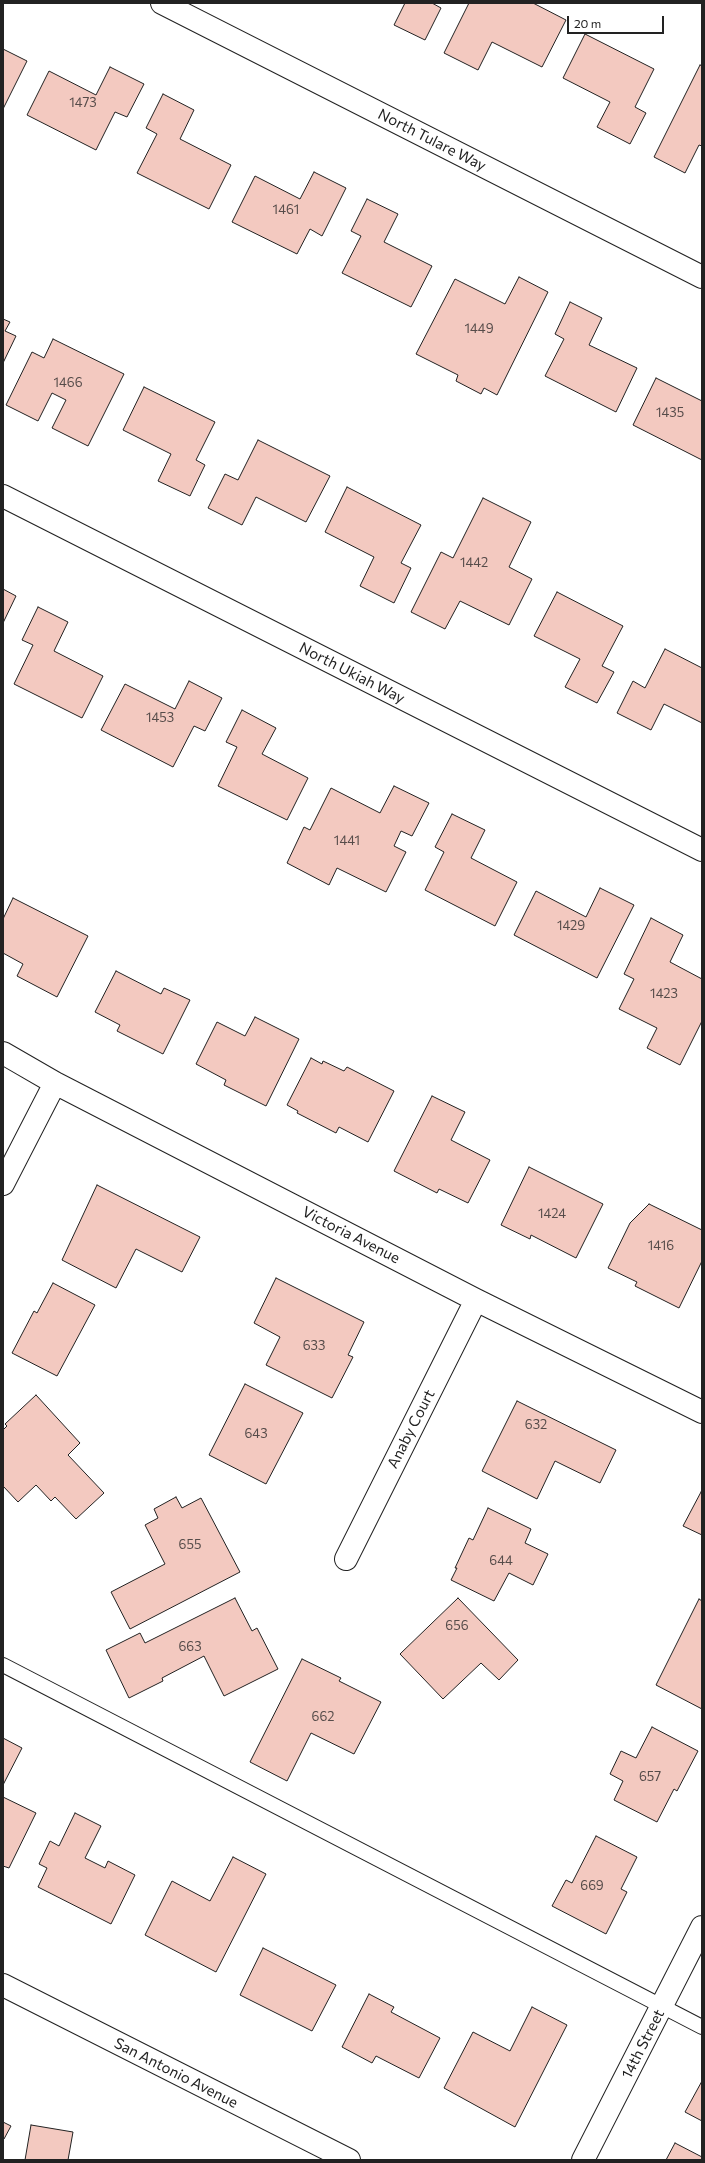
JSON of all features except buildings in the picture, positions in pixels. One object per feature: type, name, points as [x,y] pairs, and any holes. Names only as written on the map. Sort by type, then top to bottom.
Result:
[{"type":"street","name":"North Tulare Way","points":[[162,3],[702,277]]},
{"type":"street","name":"North Ukiah Way","points":[[3,496],[702,850]]},
{"type":"street","name":"Victoria Avenue","points":[[3,1053],[54,1083],[476,1300],[702,1412]]},
{"type":"street","points":[[3,1184],[54,1083]]},
{"type":"street","name":"Anaby Court","points":[[346,1559],[476,1300]]},
{"type":"street","name":"14th Street","points":[[583,2160],[702,1927]]},
{"type":"street","name":"San Antonio Avenue","points":[[3,1985],[349,2160]]},
{"type":"lane","points":[[3,1665],[702,2027]]}]
